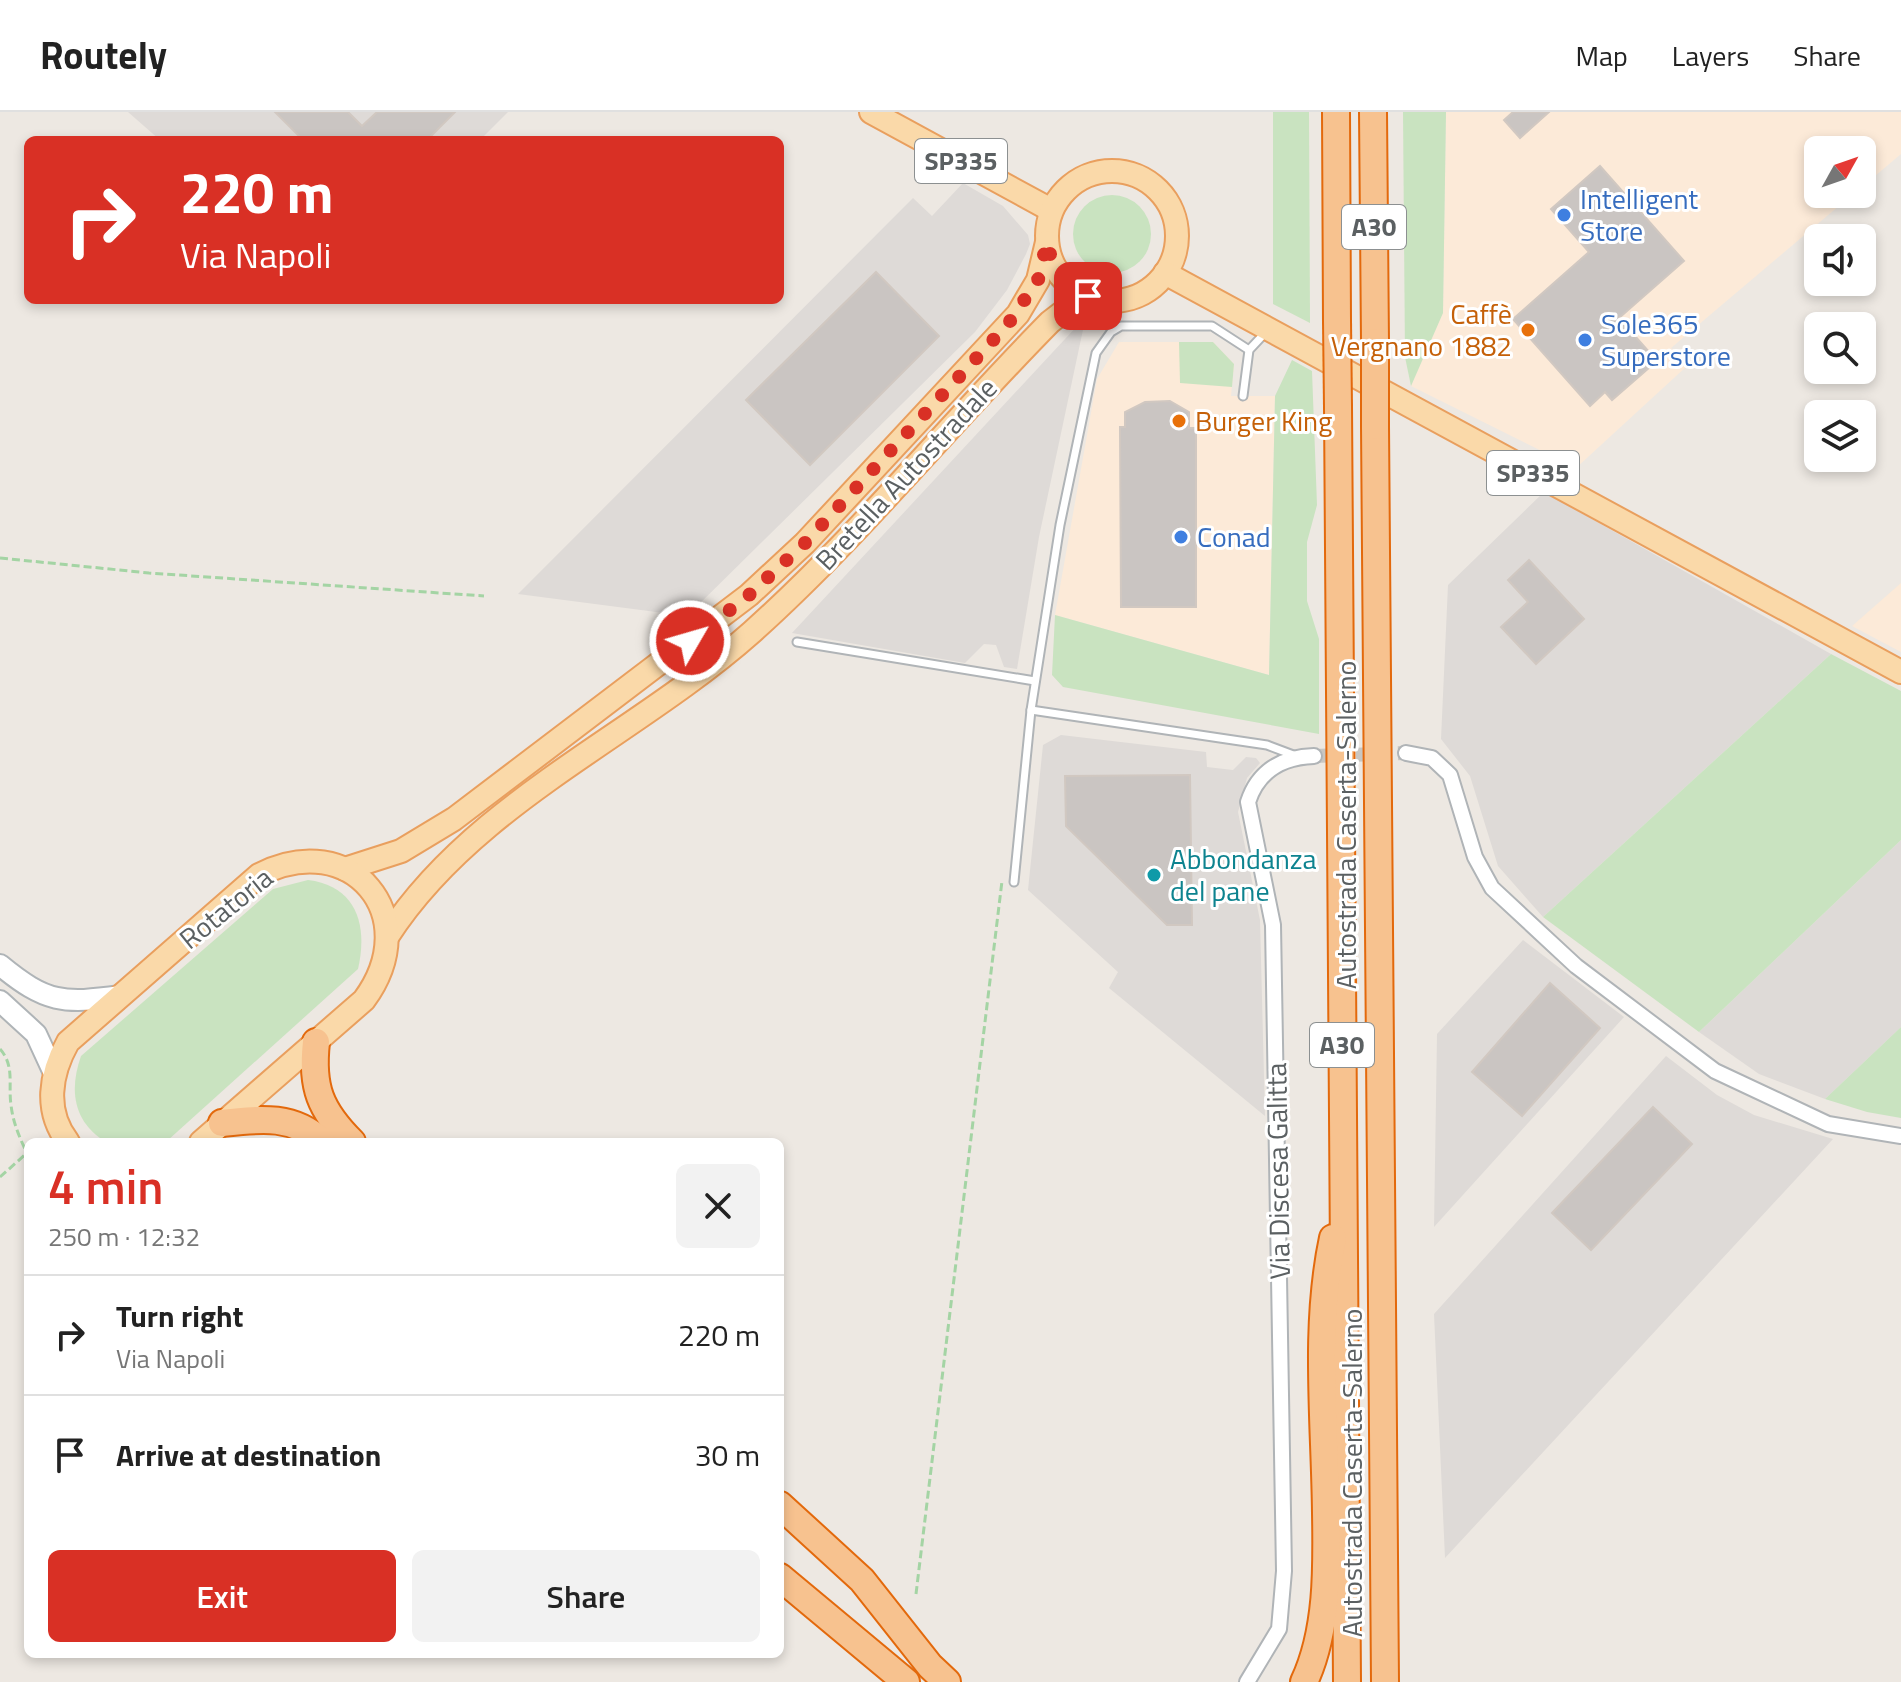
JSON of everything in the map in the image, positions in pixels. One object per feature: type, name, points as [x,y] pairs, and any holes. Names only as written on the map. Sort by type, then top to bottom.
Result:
[{"type":"highway","name":"Autostrada Caserta-Salerno","points":[[1336,112],[1347,1682]]},
{"type":"highway","name":"Autostrada Caserta-Salerno","points":[[1373,112],[1385,1682]]},
{"type":"highway","points":[[316,1042],[313,1074],[321,1103],[334,1124],[348,1138]]},
{"type":"highway","points":[[222,1123],[268,1118],[307,1127],[318,1138]]},
{"type":"highway","points":[[1304,1682],[1321,1623],[1327,1568],[1322,1288],[1344,1192]]},
{"type":"highway","points":[[784,1509],[862,1580],[930,1666],[947,1682]]},
{"type":"highway","points":[[784,1580],[906,1682]]},
{"type":"highway","points":[[1385,1619],[1398,1682]]},
{"type":"main road","name":"SP335","points":[[871,112],[1051,210]]},
{"type":"main road","points":[[1113,170],[1143,178],[1156,187],[1173,213],[1176,244],[1165,273],[1144,292],[1117,301],[1102,300],[1076,290],[1064,281],[1050,256],[1047,242],[1051,210],[1059,196],[1083,177],[1113,170]]},
{"type":"main road","name":"Bretella Autostradale","points":[[345,869],[401,851],[454,819],[749,595],[805,543],[1018,314],[1038,280],[1047,242]]},
{"type":"main road","name":"SP335","points":[[1165,273],[1901,672]]},
{"type":"main road","name":"Bretella Autostradale","points":[[387,937],[408,905],[469,840],[750,634],[843,545],[1050,322],[1063,312],[1102,300]]},
{"type":"main road","name":"Rotatoria","points":[[66,1138],[53,1113],[54,1073],[68,1042],[259,875],[279,865],[301,860],[324,861],[345,869]]},
{"type":"main road","points":[[205,1138],[364,1000],[381,978],[388,950],[378,901],[364,883],[345,869]]},
{"type":"main road","points":[[0,965],[29,989],[58,1000],[121,996]]},
{"type":"main road","points":[[0,1001],[36,1034],[54,1073]]},
{"type":"street","points":[[1406,753],[1432,758],[1450,775],[1475,857],[1492,888],[1576,966],[1715,1071],[1828,1124],[1901,1136]]},
{"type":"street","name":"Via Discesa Galitta","points":[[1247,1682],[1279,1629],[1284,1571],[1276,995],[1268,887],[1250,823],[1248,802],[1253,786],[1266,772],[1298,757],[1314,756]]},
{"type":"lane","points":[[1014,882],[1035,681],[1086,390],[1096,353],[1103,340],[1121,326],[1212,326],[1249,350]]},
{"type":"lane","points":[[1243,396],[1249,350],[1269,328]]},
{"type":"lane","points":[[797,642],[1035,681]]},
{"type":"lane","points":[[1031,710],[1267,745],[1298,757]]},
{"type":"path","points":[[0,558],[149,573],[484,596]]},
{"type":"path","points":[[916,1594],[1001,880],[1014,882]]},
{"type":"path","points":[[0,1049],[8,1058],[10,1104],[24,1147]]},
{"type":"path","points":[[0,1177],[24,1157]]},
{"type":"shaded area","points":[[128,112],[508,112],[484,136],[155,136]]},
{"type":"shaded area","points":[[1446,112],[1901,112],[1901,154],[1876,175],[1876,136],[1804,136],[1804,208],[1836,208],[1818,224],[1804,224],[1804,235],[1671,348],[1687,366],[1576,468],[1411,386],[1443,312]]},
{"type":"shaded area","points":[[963,183],[1003,206],[1028,235],[1030,244],[1007,290],[975,332],[687,616],[518,594],[913,198],[932,216]]},
{"type":"shaded area","points":[[1078,325],[1084,325],[1039,537],[1017,669],[1004,667],[996,645],[984,644],[965,663],[792,633]]},
{"type":"shaded area","points":[[1119,342],[1213,342],[1234,364],[1231,396],[1275,396],[1269,675],[1055,615],[1097,379]]},
{"type":"shaded area","points":[[1544,492],[1831,654],[1543,917],[1498,866],[1470,776],[1441,739],[1448,585]]},
{"type":"shaded area","points":[[1901,583],[1901,652],[1852,626]]},
{"type":"shaded area","points":[[1061,735],[1206,752],[1207,767],[1233,770],[1246,757],[1256,758],[1260,763],[1247,778],[1238,812],[1260,920],[1265,1116],[1109,988],[1118,972],[1028,890],[1043,745]]},
{"type":"shaded area","points":[[1901,840],[1901,1027],[1825,1099],[1759,1074],[1699,1032]]},
{"type":"shaded area","points":[[1523,940],[1624,1017],[1434,1227],[1437,1034]]},
{"type":"shaded area","points":[[1666,1056],[1717,1095],[1754,1115],[1833,1139],[1445,1558],[1434,1314]]},
{"type":"green space","points":[[1273,112],[1309,112],[1310,323],[1273,304]]},
{"type":"green space","points":[[1403,112],[1446,112],[1443,313],[1411,386],[1405,357]]},
{"type":"green space","points":[[1112,195],[1127,198],[1139,207],[1148,219],[1151,234],[1148,249],[1139,261],[1127,270],[1112,273],[1097,270],[1085,261],[1076,249],[1073,234],[1076,219],[1085,207],[1097,198]]},
{"type":"green space","points":[[1179,342],[1213,342],[1234,364],[1232,387],[1180,383]]},
{"type":"green space","points":[[1292,360],[1312,371],[1317,505],[1307,542],[1307,601],[1319,639],[1319,734],[1063,687],[1052,675],[1055,615],[1269,675],[1275,396]]},
{"type":"green space","points":[[1831,654],[1901,691],[1901,840],[1699,1032],[1543,917]]},
{"type":"green space","points":[[308,880],[338,890],[348,899],[355,911],[361,938],[358,969],[170,1138],[100,1138],[86,1125],[77,1104],[75,1081],[81,1056],[273,889]]},
{"type":"green space","points":[[1901,1027],[1901,1118],[1867,1112],[1825,1099]]},
{"type":"building","points":[[275,112],[348,112],[362,126],[377,112],[455,112],[431,136],[299,136]]},
{"type":"building","points":[[1513,112],[1549,112],[1520,138],[1504,120]]},
{"type":"building","points":[[1600,166],[1684,261],[1619,318],[1657,361],[1612,400],[1605,392],[1590,406],[1513,319],[1589,252],[1551,209]]},
{"type":"building","points":[[876,272],[939,336],[810,465],[746,400]]},
{"type":"building","points":[[1170,401],[1189,412],[1189,428],[1196,428],[1196,607],[1121,607],[1120,427],[1125,427],[1125,412],[1145,402]]},
{"type":"building","points":[[1529,560],[1584,619],[1536,664],[1501,627],[1528,602],[1508,580]]},
{"type":"building","name":"Abbondanza del pane","points":[[1190,775],[1192,925],[1167,925],[1066,826],[1065,776]]},
{"type":"building","points":[[1550,983],[1600,1028],[1522,1116],[1472,1072]]},
{"type":"building","points":[[1653,1107],[1692,1144],[1591,1250],[1552,1213]]},
{"type":"tunnel","points":[[1314,756],[1406,753]]},
{"type":"place","name":"Intelligent Store","points":[[1564,215]]},
{"type":"place","name":"Caffè Vergnano 1882","points":[[1528,330]]},
{"type":"place","name":"Sole365 Superstore","points":[[1585,340]]},
{"type":"place","name":"Burger King","points":[[1179,421]]},
{"type":"place","name":"Conad","points":[[1181,537]]},
{"type":"place","name":"Abbondanza del pane","points":[[1154,875]]},
{"type":"route","points":[[690,641],[749,595],[805,543],[1018,314],[1038,280],[1047,242],[1050,256],[1064,281],[1088,296]]}]
